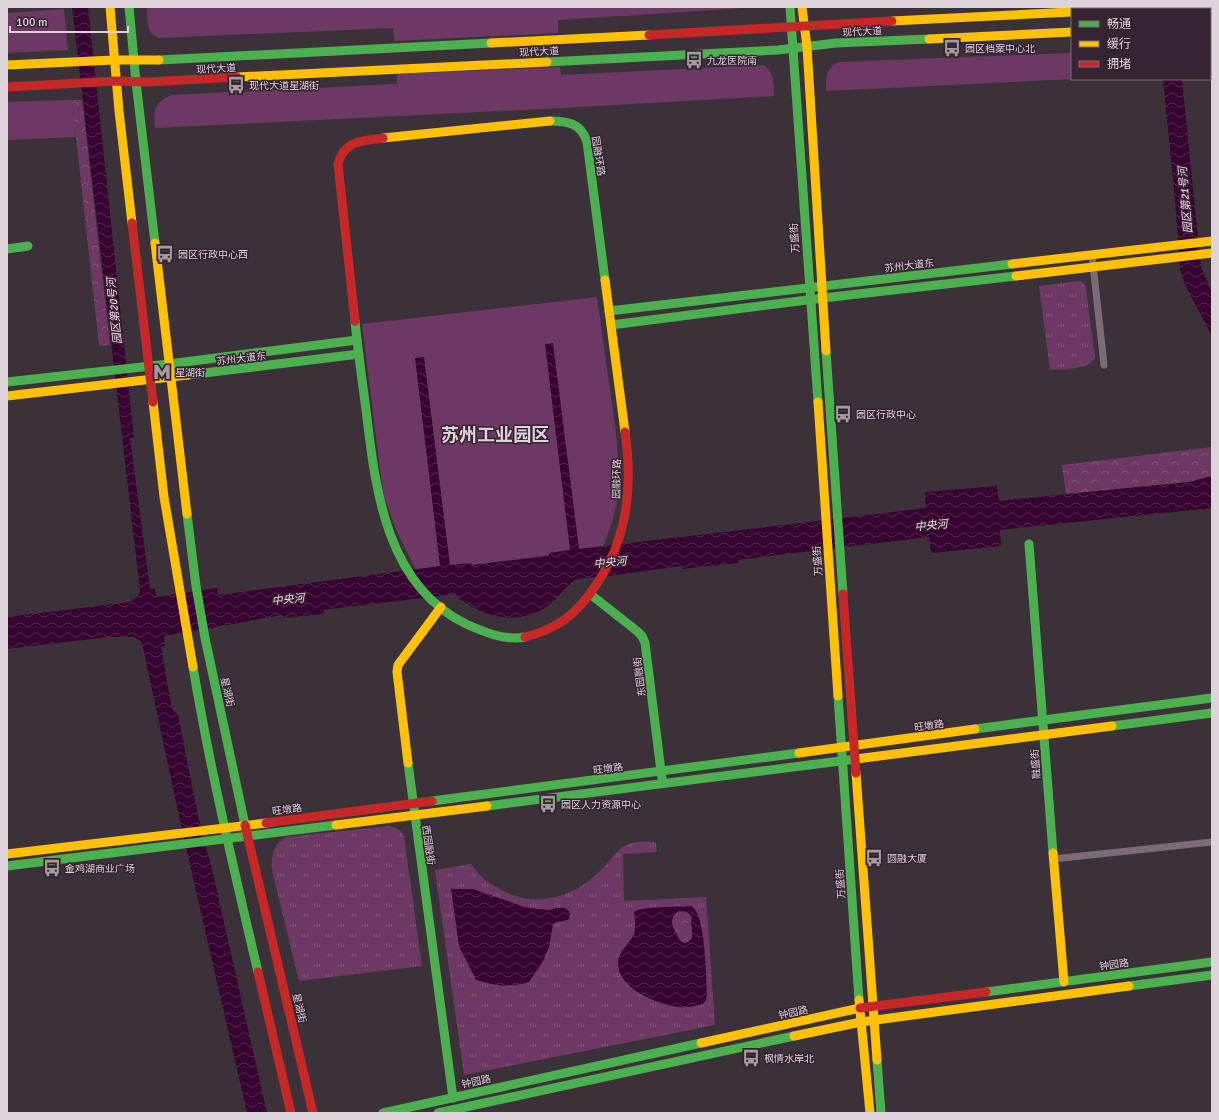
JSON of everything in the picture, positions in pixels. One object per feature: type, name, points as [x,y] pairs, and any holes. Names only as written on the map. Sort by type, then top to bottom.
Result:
[{"type":"main road","points":[[110,7],[116,81],[165,505],[200,711],[225,828],[291,1113]]},
{"type":"main road","name":"星湖街","points":[[129,7],[136,82],[196,586],[205,638],[248,837],[313,1113]]},
{"type":"main road","name":"万盛街","points":[[790,7],[790,26],[841,748],[861,1022],[866,1051],[870,1113]]},
{"type":"main road","points":[[802,7],[807,47],[840,550],[880,1113]]},
{"type":"main road","points":[[1137,8],[1155,7]]},
{"type":"main road","name":"现代大道","points":[[7,65],[114,60],[134,61],[1071,12]]},
{"type":"main road","name":"现代大道","points":[[7,87],[116,81],[147,82],[792,49],[836,43],[1071,32]]},
{"type":"main road","name":"园融环路","points":[[550,121],[568,122],[577,126],[585,134],[587,142],[611,325],[622,399],[628,467],[626,511],[612,555],[592,590],[571,614],[556,626],[537,634],[520,637],[501,637],[482,632],[460,621],[433,599],[404,565],[386,522],[376,485],[357,340],[338,164],[340,156],[346,148],[354,142],[550,121]]},
{"type":"main road","name":"苏州大道东","points":[[609,311],[1207,242]]},
{"type":"main road","points":[[7,249],[28,246]]},
{"type":"main road","points":[[611,325],[823,298],[1093,266],[1176,258],[1208,253]]},
{"type":"main road","name":"苏州大道东","points":[[7,382],[170,364],[357,340]]},
{"type":"main road","name":"苏州大道东","points":[[7,396],[359,354]]},
{"type":"main road","name":"融盛街","points":[[1029,544],[1064,982]]},
{"type":"main road","name":"东园融街","points":[[592,590],[637,631],[642,636],[645,643],[662,783]]},
{"type":"main road","name":"西园融街","points":[[441,607],[402,659],[398,665],[397,672],[412,804],[453,1098]]},
{"type":"main road","name":"旺墩路","points":[[7,854],[246,826],[1212,698]]},
{"type":"main road","points":[[7,866],[414,816],[662,783],[856,760],[1212,713]]},
{"type":"main road","name":"钟园路","points":[[383,1113],[860,1008],[1212,962]]},
{"type":"main road","points":[[438,1113],[861,1022],[1212,975]]},
{"type":"street","points":[[1092,255],[1104,365]]},
{"type":"street","points":[[1053,859],[1212,842]]},
{"type":"green space","points":[[147,7],[761,7],[558,20],[558,33],[394,41],[393,28],[159,38],[151,33],[149,29]]},
{"type":"green space","points":[[64,9],[68,50],[7,53],[7,13]]},
{"type":"green space","points":[[1071,53],[1071,79],[826,91],[829,70],[839,62]]},
{"type":"green space","points":[[763,65],[770,71],[773,82],[774,96],[155,128],[156,108],[161,101],[171,95],[397,84],[397,74],[560,67],[561,75]]},
{"type":"green space","points":[[72,100],[82,100],[110,345],[99,346]]},
{"type":"green space","points":[[72,100],[76,137],[7,140],[7,102]]},
{"type":"green space","points":[[1078,281],[1083,282],[1086,288],[1095,358],[1092,362],[1081,367],[1050,370],[1039,286]]},
{"type":"green space","points":[[597,297],[616,433],[619,466],[617,501],[612,523],[603,546],[550,553],[550,555],[472,565],[471,563],[416,570],[396,530],[384,496],[362,324]]},
{"type":"green space","points":[[1212,447],[1212,476],[1189,482],[1066,494],[1062,465]]},
{"type":"green space","points":[[389,826],[398,829],[402,832],[404,837],[422,966],[299,981],[272,870],[274,851],[278,843],[286,837]]},
{"type":"green space","points":[[635,842],[656,842],[657,852],[623,854],[624,901],[706,897],[715,1025],[464,1075],[435,870],[471,864],[486,881],[511,894],[525,898],[552,898],[565,894],[589,881],[617,852],[625,846]]},
{"type":"green space","points":[[679,911],[687,912],[692,917],[692,938],[685,943],[679,939],[672,923],[673,916]]},
{"type":"water","points":[[72,7],[88,7],[134,438],[130,438],[150,589],[155,589],[157,597],[217,588],[218,595],[440,566],[415,358],[424,357],[450,565],[471,563],[472,565],[549,556],[549,553],[570,550],[545,344],[553,343],[579,549],[926,508],[925,492],[997,486],[999,501],[1189,482],[1212,476],[1212,508],[1000,530],[1001,546],[931,553],[929,537],[738,560],[738,563],[682,569],[682,566],[583,578],[573,581],[549,605],[537,612],[513,618],[488,614],[464,602],[454,594],[323,610],[324,614],[283,618],[282,615],[165,636],[165,646],[161,647],[172,709],[178,715],[198,816],[212,869],[267,1113],[247,1113],[180,821],[142,643],[133,637],[109,637],[7,649],[7,617],[130,602],[137,597],[140,591]]},
{"type":"water","name":"园区第21号河","points":[[1163,80],[1182,80],[1201,267],[1212,293],[1212,336],[1185,285],[1180,269]]},
{"type":"water","points":[[451,889],[473,889],[528,908],[549,910],[565,908],[569,911],[570,916],[568,920],[553,924],[549,947],[543,961],[529,982],[509,986],[490,984],[476,980],[459,946]]},
{"type":"water","points":[[691,906],[696,911],[700,920],[702,932],[707,994],[706,1000],[703,1004],[691,1007],[681,1007],[660,1003],[640,994],[631,988],[624,980],[618,963],[620,955],[634,934],[634,912],[652,908]],"holes":[[[679,911],[687,912],[692,917],[692,938],[685,943],[679,939],[672,923],[673,916]]]},
{"type":"traffic: fast","points":[[129,7],[136,82],[155,243]]},
{"type":"traffic: fast","points":[[790,7],[818,402]]},
{"type":"traffic: fast","points":[[547,62],[778,50],[836,43],[929,39]]},
{"type":"traffic: fast","points":[[159,60],[491,43]]},
{"type":"traffic: fast","points":[[550,121],[573,124],[581,131],[587,142],[605,280]]},
{"type":"traffic: fast","points":[[7,249],[28,246]]},
{"type":"traffic: fast","points":[[609,311],[1012,264]]},
{"type":"traffic: fast","points":[[611,325],[823,298],[1016,276]]},
{"type":"traffic: fast","points":[[355,321],[375,477],[382,507],[391,535],[403,562],[419,586],[440,607],[466,624],[487,633],[502,637],[525,637]]},
{"type":"traffic: fast","points":[[7,382],[169,364],[357,340]]},
{"type":"traffic: fast","points":[[826,351],[843,594]]},
{"type":"traffic: fast","points":[[188,375],[359,354]]},
{"type":"traffic: fast","points":[[187,514],[196,586],[205,638],[245,825]]},
{"type":"traffic: fast","points":[[1029,544],[1053,853]]},
{"type":"traffic: fast","points":[[590,594],[637,631],[642,636],[645,643],[662,779]]},
{"type":"traffic: fast","points":[[193,667],[231,858],[258,972]]},
{"type":"traffic: fast","points":[[838,696],[859,1000]]},
{"type":"traffic: fast","points":[[975,729],[1212,698]]},
{"type":"traffic: fast","points":[[1112,726],[1212,713]]},
{"type":"traffic: fast","points":[[432,801],[799,753]]},
{"type":"traffic: fast","points":[[487,806],[856,759]]},
{"type":"traffic: fast","points":[[408,763],[453,1098]]},
{"type":"traffic: fast","points":[[7,866],[336,825]]},
{"type":"traffic: fast","points":[[986,992],[1212,962]]},
{"type":"traffic: fast","points":[[1129,986],[1212,975]]},
{"type":"traffic: fast","points":[[438,1113],[794,1036]]},
{"type":"traffic: fast","points":[[383,1113],[701,1043]]},
{"type":"traffic: fast","points":[[877,1060],[881,1113]]},
{"type":"traffic: slow","points":[[110,7],[119,111],[132,223]]},
{"type":"traffic: slow","points":[[802,7],[807,47],[826,351]]},
{"type":"traffic: slow","points":[[1138,8],[1156,7]]},
{"type":"traffic: slow","points":[[892,21],[1071,12]]},
{"type":"traffic: slow","points":[[929,39],[1071,32]]},
{"type":"traffic: slow","points":[[491,43],[649,35]]},
{"type":"traffic: slow","points":[[7,65],[114,60],[159,60]]},
{"type":"traffic: slow","points":[[237,77],[547,62]]},
{"type":"traffic: slow","points":[[383,138],[550,121]]},
{"type":"traffic: slow","points":[[1012,264],[1212,241]]},
{"type":"traffic: slow","points":[[155,243],[187,514]]},
{"type":"traffic: slow","points":[[1016,276],[1212,253]]},
{"type":"traffic: slow","points":[[605,280],[625,432]]},
{"type":"traffic: slow","points":[[7,396],[188,375]]},
{"type":"traffic: slow","points":[[153,402],[164,497],[193,667]]},
{"type":"traffic: slow","points":[[818,402],[838,696]]},
{"type":"traffic: slow","points":[[408,763],[397,672],[398,665],[441,607]]},
{"type":"traffic: slow","points":[[856,759],[1112,726]]},
{"type":"traffic: slow","points":[[799,753],[975,729]]},
{"type":"traffic: slow","points":[[856,773],[877,1060]]},
{"type":"traffic: slow","points":[[336,825],[487,806]]},
{"type":"traffic: slow","points":[[7,854],[266,823]]},
{"type":"traffic: slow","points":[[1053,853],[1064,982]]},
{"type":"traffic: slow","points":[[794,1036],[861,1022],[1129,986]]},
{"type":"traffic: slow","points":[[859,1000],[870,1113]]},
{"type":"traffic: slow","points":[[701,1043],[860,1008]]},
{"type":"traffic: jam","points":[[649,35],[892,21]]},
{"type":"traffic: jam","points":[[7,87],[116,81],[147,82],[237,77]]},
{"type":"traffic: jam","points":[[355,321],[338,164],[341,156],[349,146],[361,141],[383,138]]},
{"type":"traffic: jam","points":[[132,223],[153,402]]},
{"type":"traffic: jam","points":[[525,637],[552,627],[576,609],[595,587],[615,550],[623,525],[627,498],[628,458],[625,432]]},
{"type":"traffic: jam","points":[[843,594],[856,773]]},
{"type":"traffic: jam","points":[[266,823],[432,801]]},
{"type":"traffic: jam","points":[[245,825],[313,1113]]},
{"type":"traffic: jam","points":[[258,972],[291,1113]]},
{"type":"traffic: jam","points":[[860,1008],[986,992]]},
{"type":"place","name":"园区档案中心北","points":[[952,48]]},
{"type":"place","name":"九龙医院南","points":[[694,60]]},
{"type":"place","name":"现代大道星湖街","points":[[236,85]]},
{"type":"place","name":"园区行政中心西","points":[[165,254]]},
{"type":"place","name":"星湖街","points":[[162,372]]},
{"type":"place","name":"园区行政中心","points":[[843,414]]},
{"type":"place","name":"园区人力资源中心","points":[[548,804]]},
{"type":"place","name":"圆融大厦","points":[[874,858]]},
{"type":"place","name":"金鸡湖商业广场","points":[[52,868]]},
{"type":"place","name":"枫情水岸北","points":[[751,1058]]},
{"type":"district","name":"苏州工业园区","points":[[495,435]]},
{"type":"water label","name":"园区第20号河","points":[[114,311]]},
{"type":"water label","name":"中央河","points":[[931,525]]},
{"type":"water label","name":"中央河","points":[[610,562]]},
{"type":"water label","name":"中央河","points":[[288,599]]}]
